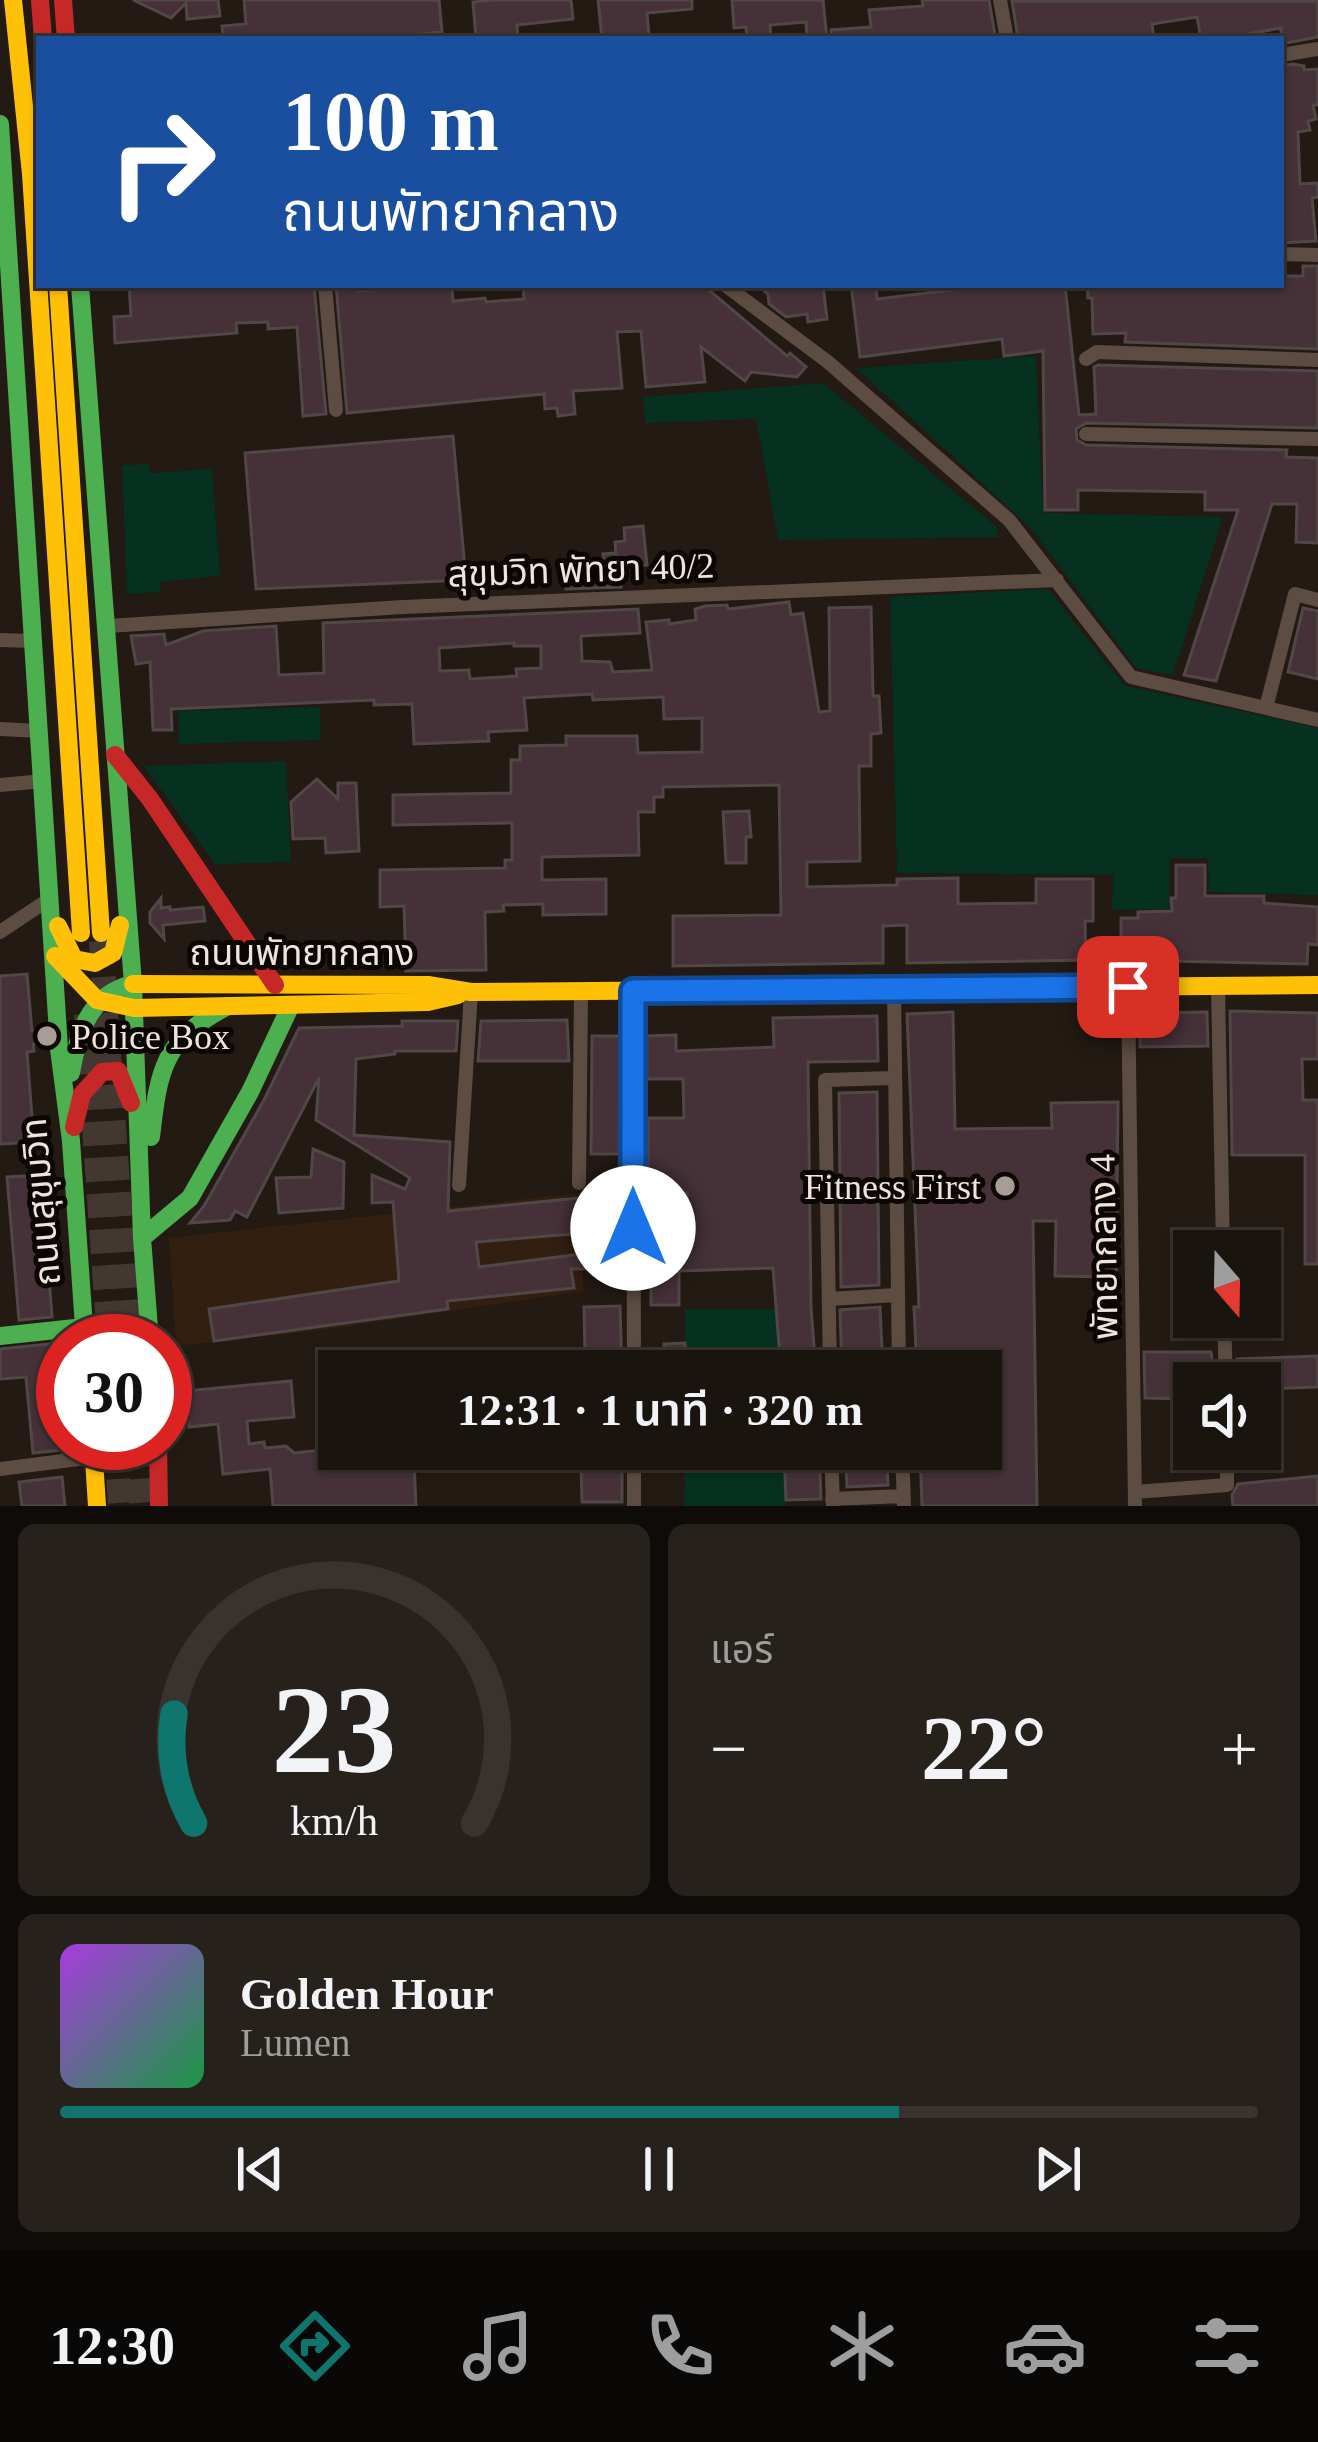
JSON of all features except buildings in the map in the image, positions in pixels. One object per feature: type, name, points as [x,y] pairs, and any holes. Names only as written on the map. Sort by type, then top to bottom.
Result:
[{"type":"main road","points":[[13,0],[36,237]]},
{"type":"main road","points":[[40,0],[43,36]]},
{"type":"main road","points":[[63,0],[66,36]]},
{"type":"main road","name":"ถนนสุขุมวิท","points":[[0,124],[8,365],[34,641],[83,1314]]},
{"type":"main road","points":[[40,288],[91,933],[58,288]]},
{"type":"main road","points":[[80,288],[133,984],[148,1314]]},
{"type":"main road","points":[[115,755],[150,799],[275,985]]},
{"type":"main road","points":[[51,902],[66,950],[74,958],[100,963],[115,950],[125,899]]},
{"type":"main road","points":[[55,956],[97,1002]]},
{"type":"main road","points":[[66,1111],[75,1042],[97,1002],[118,986],[133,984]]},
{"type":"main road","name":"ถนนพัทยากลาง","points":[[133,984],[428,985],[471,992],[1318,985]]},
{"type":"main road","name":"ถนนพัทยากลาง","points":[[97,1002],[110,1008],[134,1008],[428,1002],[471,992]]},
{"type":"main road","points":[[142,1238],[190,1198],[250,1092],[291,1005]]},
{"type":"main road","points":[[142,1208],[160,1064],[186,1031],[228,1006]]},
{"type":"main road","points":[[71,1141],[82,1094],[95,1076],[110,1070],[118,1071],[126,1084],[139,1133]]},
{"type":"main road","points":[[0,1336],[36,1335]]},
{"type":"main road","points":[[94,1470],[97,1506]]},
{"type":"main road","points":[[158,1470],[159,1506]]},
{"type":"street","points":[[1000,0],[1006,36]]},
{"type":"street","points":[[1284,55],[1318,49]]},
{"type":"street","points":[[1284,254],[1318,255]]},
{"type":"street","points":[[325,288],[336,410]]},
{"type":"street","points":[[729,288],[921,439],[1009,520],[1131,677],[1318,720]]},
{"type":"street","points":[[1086,359],[1097,352],[1318,360]]},
{"type":"street","points":[[1086,434],[1318,439]]},
{"type":"street","name":"สุขุมวิท พัทยา 40/2","points":[[108,626],[403,607],[1057,580]]},
{"type":"street","points":[[1266,708],[1295,594],[1318,600]]},
{"type":"street","points":[[0,640],[34,641]]},
{"type":"street","points":[[0,729],[40,731]]},
{"type":"street","points":[[0,785],[43,782]]},
{"type":"street","points":[[0,932],[51,902]]},
{"type":"street","points":[[1218,986],[1223,1230]]},
{"type":"street","name":"พัทยากลาง 4","points":[[1128,987],[1135,1499]]},
{"type":"street","points":[[894,989],[898,1350]]},
{"type":"street","points":[[633,991],[634,1350]]},
{"type":"street","points":[[459,1185],[471,992]]},
{"type":"street","points":[[579,1183],[581,992]]},
{"type":"street","points":[[830,1350],[825,1080],[893,1078]]},
{"type":"street","points":[[829,1299],[897,1295]]},
{"type":"street","points":[[0,1469],[36,1462]]},
{"type":"street","points":[[634,1470],[634,1506]]},
{"type":"street","points":[[832,1470],[832,1503],[903,1501],[902,1470]]},
{"type":"street","points":[[1135,1499],[1227,1485],[1227,1470]]},
{"type":"shaded area","points":[[581,1193],[583,1291],[192,1344],[192,1314],[174,1314],[169,1238]]},
{"type":"green space","points":[[1036,356],[1043,513],[1223,517],[1173,675],[1136,668],[1030,527],[856,368]]},
{"type":"green space","points":[[823,383],[997,527],[999,537],[778,540],[756,419],[645,423],[643,397]]},
{"type":"green space","points":[[149,464],[151,473],[212,469],[220,576],[161,582],[160,592],[127,594],[122,465]]},
{"type":"green space","points":[[1048,589],[1125,686],[1318,728],[1318,895],[1209,892],[1208,858],[1170,858],[1169,909],[1112,910],[1113,875],[897,873],[890,597]]},
{"type":"green space","points":[[320,707],[321,740],[179,744],[178,711]]},
{"type":"green space","points":[[286,761],[291,862],[215,864],[144,766]]},
{"type":"green space","points":[[685,1309],[778,1309],[780,1350],[685,1350]]},
{"type":"green space","points":[[685,1470],[785,1470],[786,1506],[684,1506]]},
{"type":"tunnel","points":[[101,941],[127,1314]]},
{"type":"tunnel","points":[[86,1014],[107,1314]]},
{"type":"tunnel","points":[[118,1470],[120,1506]]},
{"type":"tunnel","points":[[138,1470],[141,1506]]},
{"type":"traffic: fast","points":[[0,124],[59,1049],[71,1141],[83,1314]]},
{"type":"traffic: fast","points":[[80,288],[133,984],[148,1314]]},
{"type":"traffic: fast","points":[[71,1073],[88,1017],[106,996],[133,984]]},
{"type":"traffic: fast","points":[[142,1238],[190,1198],[250,1092],[291,1005]]},
{"type":"traffic: fast","points":[[151,1137],[157,1092],[168,1058],[190,1031],[228,1006]]},
{"type":"traffic: fast","points":[[0,1336],[36,1332]]},
{"type":"traffic: slow","points":[[13,0],[36,250]]},
{"type":"traffic: slow","points":[[39,288],[81,933]]},
{"type":"traffic: slow","points":[[58,288],[101,933]]},
{"type":"traffic: slow","points":[[58,926],[74,959],[95,963],[113,953],[120,925]]},
{"type":"traffic: slow","points":[[55,956],[97,1000],[134,1008]]},
{"type":"traffic: slow","points":[[133,984],[428,985],[471,992],[1318,985]]},
{"type":"traffic: slow","points":[[134,1008],[428,1002],[458,995]]},
{"type":"traffic: slow","points":[[95,1470],[97,1506]]},
{"type":"traffic: jam","points":[[40,0],[43,36]]},
{"type":"traffic: jam","points":[[63,0],[66,36]]},
{"type":"traffic: jam","points":[[115,755],[150,799],[275,985]]},
{"type":"traffic: jam","points":[[74,1127],[82,1094],[102,1072],[118,1071],[131,1103]]},
{"type":"traffic: jam","points":[[158,1470],[159,1506]]},
{"type":"place","name":"Police Box","points":[[47,1036]]},
{"type":"place","name":"Fitness First","points":[[1005,1186]]},
{"type":"route","points":[[633,1228],[633,991],[1128,987]]}]
